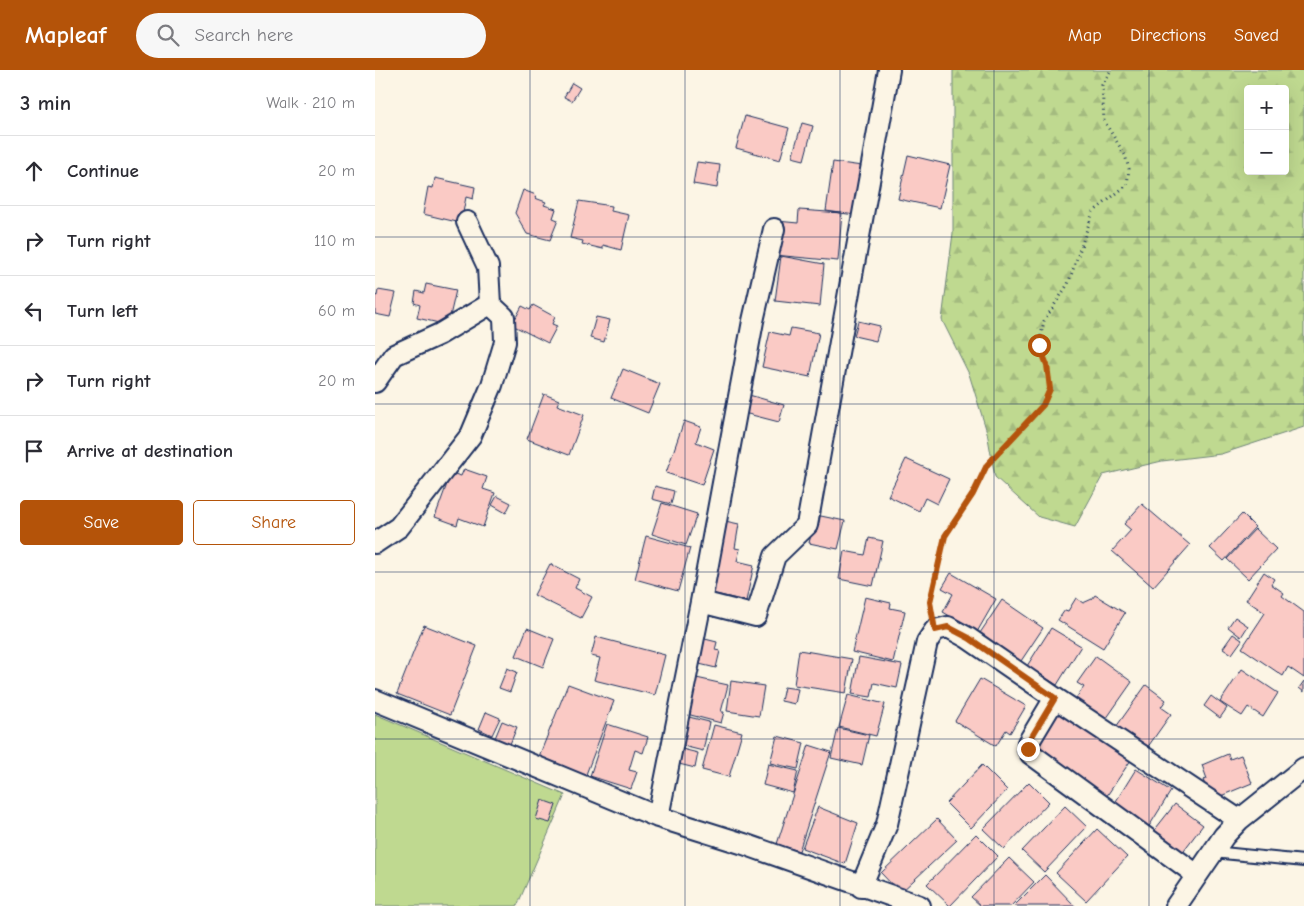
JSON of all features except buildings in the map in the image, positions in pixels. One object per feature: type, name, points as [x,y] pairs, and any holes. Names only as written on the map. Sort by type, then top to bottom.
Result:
[{"type":"street","points":[[701,602],[756,616],[775,556],[807,525],[889,70]]},
{"type":"street","points":[[375,544],[399,527],[471,435],[492,385],[505,342],[504,317],[490,304],[488,267],[467,222]]},
{"type":"street","points":[[659,817],[753,321],[775,229]]},
{"type":"street","points":[[377,373],[394,355],[440,334],[490,304]]},
{"type":"street","points":[[861,887],[887,824],[927,642],[935,630],[948,627],[969,638],[1055,698],[1239,820]]},
{"type":"street","points":[[1055,698],[1028,743],[1028,749],[1031,754],[1197,875]]},
{"type":"street","points":[[375,700],[659,817],[745,844],[861,887],[920,906]]},
{"type":"street","points":[[1176,906],[1224,836],[1239,820],[1304,768]]},
{"type":"lane","points":[[1213,852],[1304,861]]},
{"type":"path","points":[[935,630],[930,602],[945,536],[973,494],[987,465],[1043,405],[1050,389],[1047,365],[1039,345],[1044,321],[1068,284],[1093,212],[1127,185],[1129,169],[1125,155],[1104,121],[1102,85],[1111,70]]},
{"type":"green space","points":[[953,70],[1304,70],[1304,427],[1221,454],[1162,461],[1103,475],[1075,527],[1039,517],[995,477],[987,432],[969,374],[942,320],[953,233]]},
{"type":"green space","points":[[375,714],[565,795],[517,906],[375,906]]},
{"type":"route","points":[[1028,749],[1028,743],[1055,698],[969,638],[948,627],[935,630],[930,602],[945,536],[973,494],[987,465],[1043,405],[1050,389],[1047,365],[1039,345]]}]
